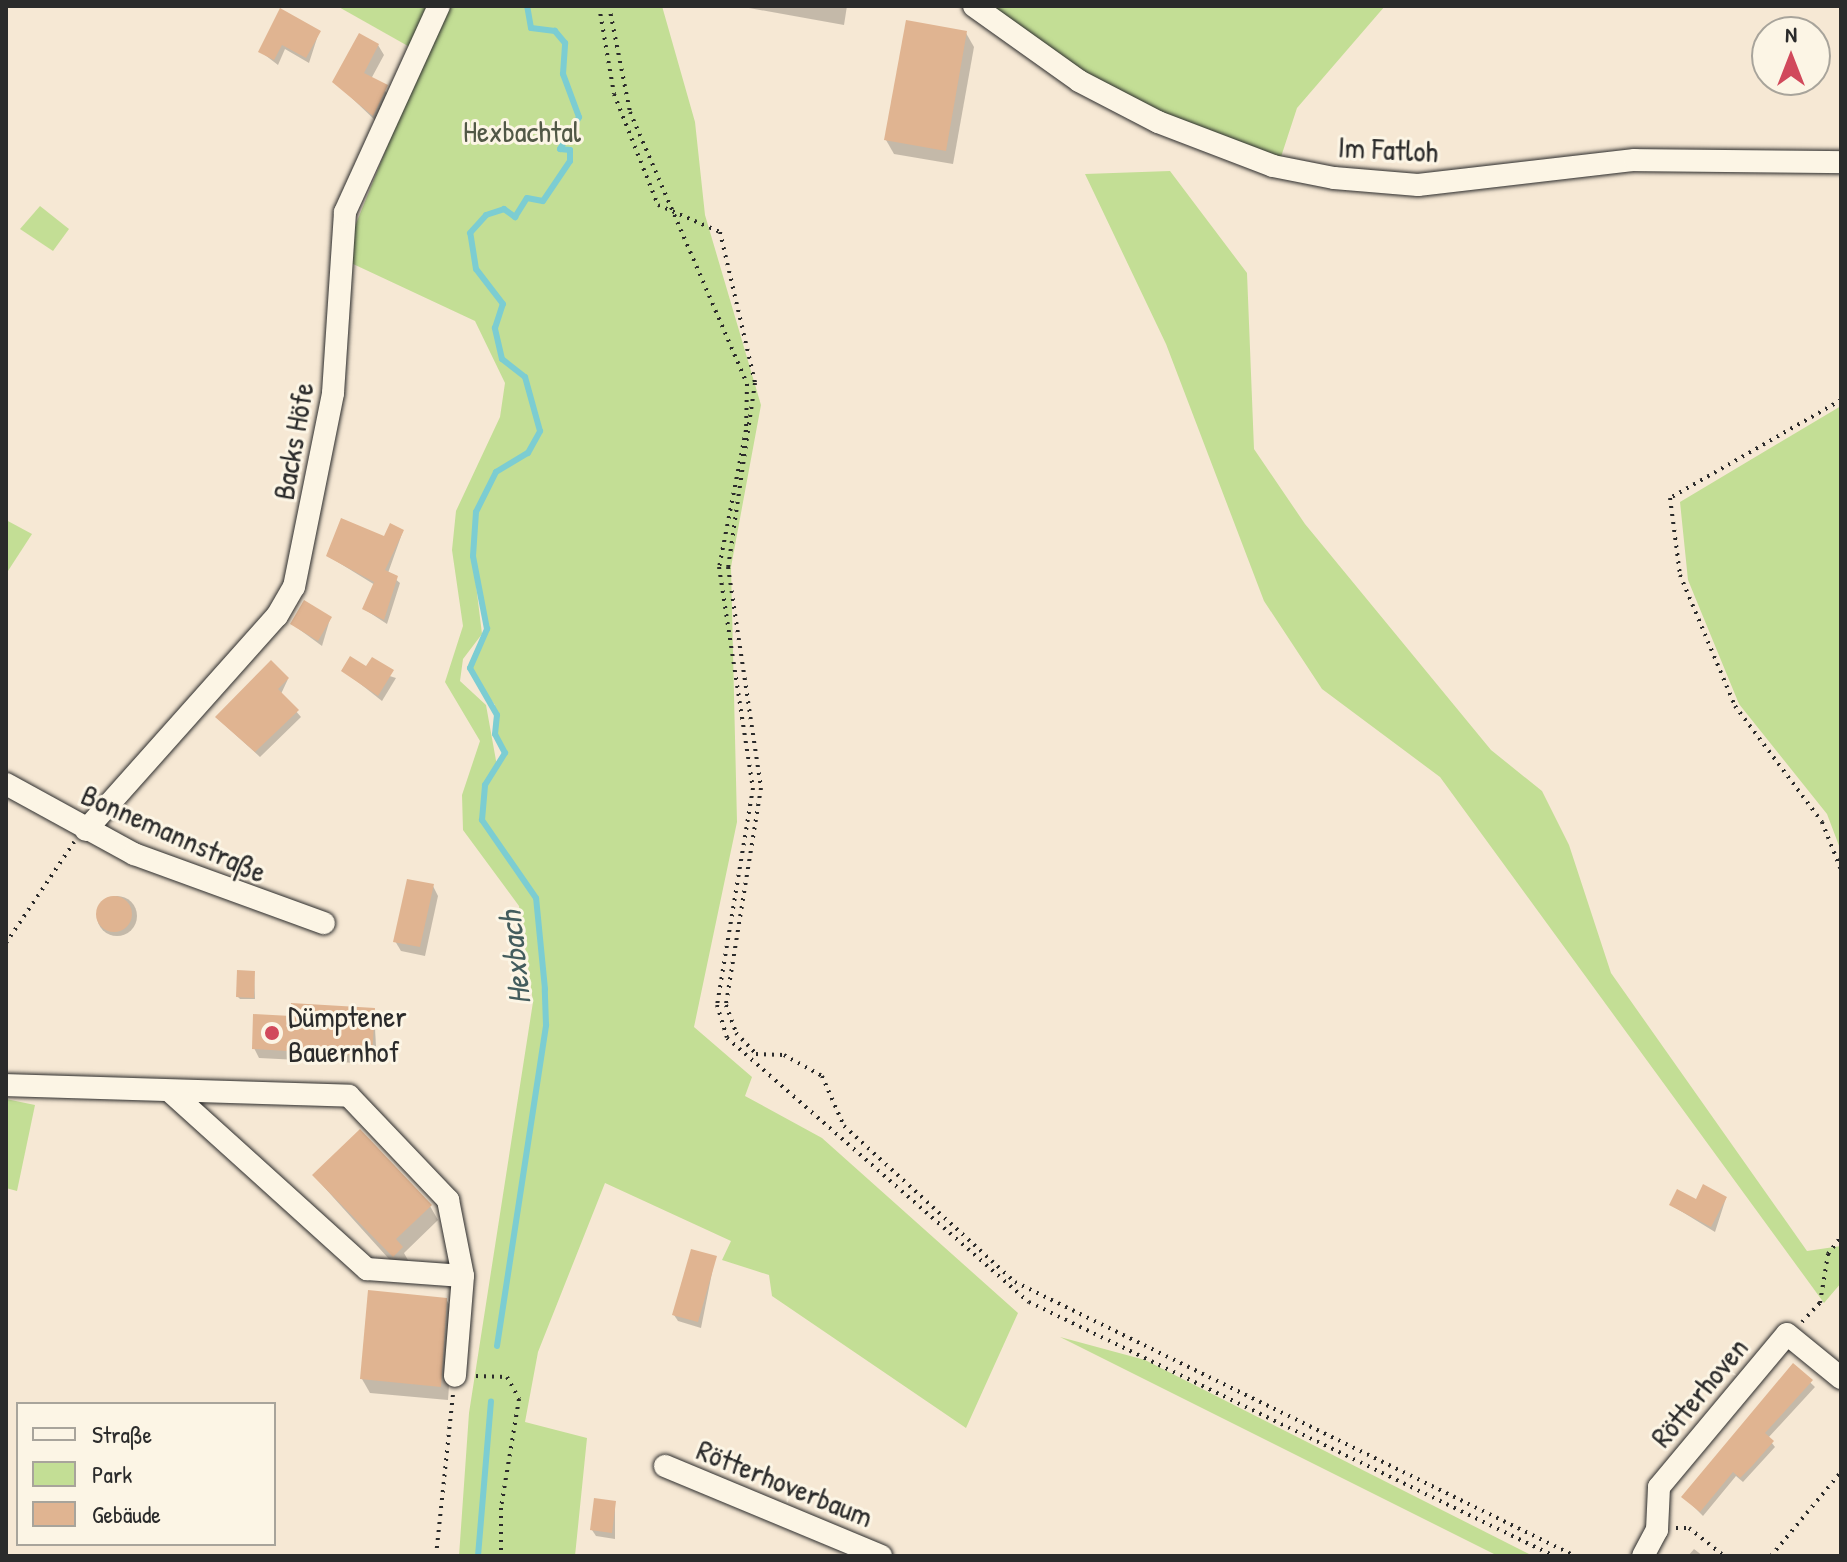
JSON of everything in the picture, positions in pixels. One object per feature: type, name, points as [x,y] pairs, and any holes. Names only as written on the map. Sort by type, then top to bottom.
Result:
[{"type":"street","name":"Backs Höfe","points":[[86,830],[277,616],[294,587],[333,393],[345,212],[439,6]]},
{"type":"street","name":"Im Fatloh","points":[[974,6],[1079,81],[1158,122],[1273,166],[1334,178],[1418,185],[1635,160],[1841,162]]},
{"type":"street","name":"Bonnemannstraße","points":[[6,784],[86,830],[324,923]]},
{"type":"street","points":[[6,1085],[172,1093],[349,1096],[448,1200],[463,1276],[455,1376]]},
{"type":"street","points":[[172,1093],[367,1269],[463,1276]]},
{"type":"street","name":"Rötterhoven","points":[[1643,1556],[1657,1530],[1659,1487],[1789,1335],[1841,1378]]},
{"type":"street","name":"Rötterhoverbaum","points":[[665,1466],[881,1556]]},
{"type":"path","points":[[599,6],[621,116],[658,205],[674,217],[720,232],[756,398],[728,567],[761,788],[726,1005],[736,1033],[756,1054],[784,1055],[822,1076],[844,1126],[1015,1282],[1575,1556]]},
{"type":"path","points":[[609,6],[623,92],[674,217],[729,330],[748,398],[719,567],[753,788],[717,1005],[727,1038],[1029,1302],[1554,1556]]},
{"type":"path","points":[[1841,400],[1670,498],[1680,575],[1735,706],[1822,822],[1841,870]]},
{"type":"path","points":[[6,943],[86,830]]},
{"type":"path","points":[[1789,1335],[1820,1303],[1828,1254],[1841,1237]]},
{"type":"path","points":[[436,1556],[455,1376],[507,1377],[519,1399],[501,1508],[501,1556]]},
{"type":"path","points":[[1771,1556],[1841,1472]]},
{"type":"path","points":[[1657,1530],[1689,1528],[1724,1556]]},
{"type":"green space","points":[[337,6],[432,6],[415,50]]},
{"type":"green space","name":"Hexbachtal","points":[[444,6],[662,6],[695,122],[705,215],[761,405],[731,567],[737,822],[694,1027],[752,1077],[745,1096],[822,1138],[1018,1313],[966,1428],[772,1296],[769,1275],[722,1260],[731,1241],[605,1183],[538,1352],[525,1422],[587,1438],[575,1556],[459,1556],[469,1413],[533,1002],[519,906],[463,830],[462,795],[480,741],[445,682],[463,626],[452,550],[456,511],[500,417],[505,383],[475,321],[351,263],[349,241]],"holes":[[[473,560],[488,627],[470,672],[495,705],[493,732],[505,752],[497,766],[486,705],[460,681],[463,659],[482,634]]]},
{"type":"green space","points":[[976,6],[1385,6],[1297,108],[1278,166],[1159,121]]},
{"type":"green space","points":[[1170,171],[1247,273],[1254,449],[1305,524],[1491,750],[1542,791],[1569,845],[1611,973],[1807,1251],[1841,1246],[1841,1283],[1824,1303],[1440,777],[1322,689],[1264,601],[1166,344],[1085,174]]},
{"type":"green space","points":[[40,206],[69,229],[53,251],[20,229]]},
{"type":"green space","points":[[1841,406],[1841,851],[1827,814],[1739,704],[1688,580],[1680,502]]},
{"type":"green space","points":[[6,520],[32,534],[6,574]]},
{"type":"green space","points":[[6,1099],[35,1105],[17,1191],[6,1188]]},
{"type":"green space","points":[[1060,1337],[1145,1360],[1533,1556],[1498,1556]]},
{"type":"building","points":[[280,8],[321,31],[306,58],[282,45],[274,60],[258,52]]},
{"type":"building","points":[[906,20],[967,31],[946,151],[884,140]]},
{"type":"building","points":[[359,33],[379,44],[364,73],[388,85],[373,116],[332,82]]},
{"type":"building","points":[[341,518],[384,536],[390,523],[404,530],[385,570],[398,576],[384,620],[362,609],[374,582],[326,556]]},
{"type":"building","points":[[304,600],[332,617],[318,641],[290,624]]},
{"type":"building","points":[[350,656],[366,666],[372,657],[394,670],[378,696],[341,671]]},
{"type":"building","points":[[271,660],[289,678],[278,689],[299,710],[255,752],[215,717]]},
{"type":"building","points":[[407,879],[434,884],[420,947],[393,942]]},
{"type":"building","points":[[114,896],[127,901],[132,914],[127,927],[114,932],[101,927],[96,914],[101,901]]},
{"type":"building","points":[[237,970],[255,971],[254,998],[236,997]]},
{"type":"building","points":[[291,1003],[375,1008],[372,1056],[252,1049],[253,1014],[291,1016]]},
{"type":"building","points":[[360,1129],[432,1205],[396,1239],[403,1247],[393,1257],[312,1175]]},
{"type":"building","points":[[1703,1184],[1727,1197],[1711,1227],[1669,1205],[1677,1189],[1696,1199]]},
{"type":"building","points":[[691,1249],[717,1256],[698,1322],[672,1315]]},
{"type":"building","points":[[368,1290],[447,1298],[441,1387],[360,1379]]},
{"type":"building","points":[[1793,1363],[1813,1380],[1765,1433],[1774,1441],[1740,1478],[1733,1472],[1700,1512],[1681,1497]]},
{"type":"building","points":[[594,1498],[616,1501],[612,1533],[590,1530]]},
{"type":"waterway","name":"Hexbach","points":[[497,1346],[546,1025],[545,989],[536,898],[482,820],[485,785],[505,753],[495,734],[497,715],[470,668],[487,629],[473,556],[476,512],[496,472],[528,453],[540,431],[525,377],[502,359],[495,328],[503,304],[476,269],[470,233],[486,215],[504,209],[515,217],[527,198],[543,201],[570,161],[570,150],[560,149],[579,117],[563,74],[565,43],[555,31],[531,28],[527,6]]},
{"type":"waterway","name":"Hexbach","points":[[478,1556],[491,1402]]},
{"type":"place","name":"Dümptener Bauernhof","points":[[272,1033]]}]
